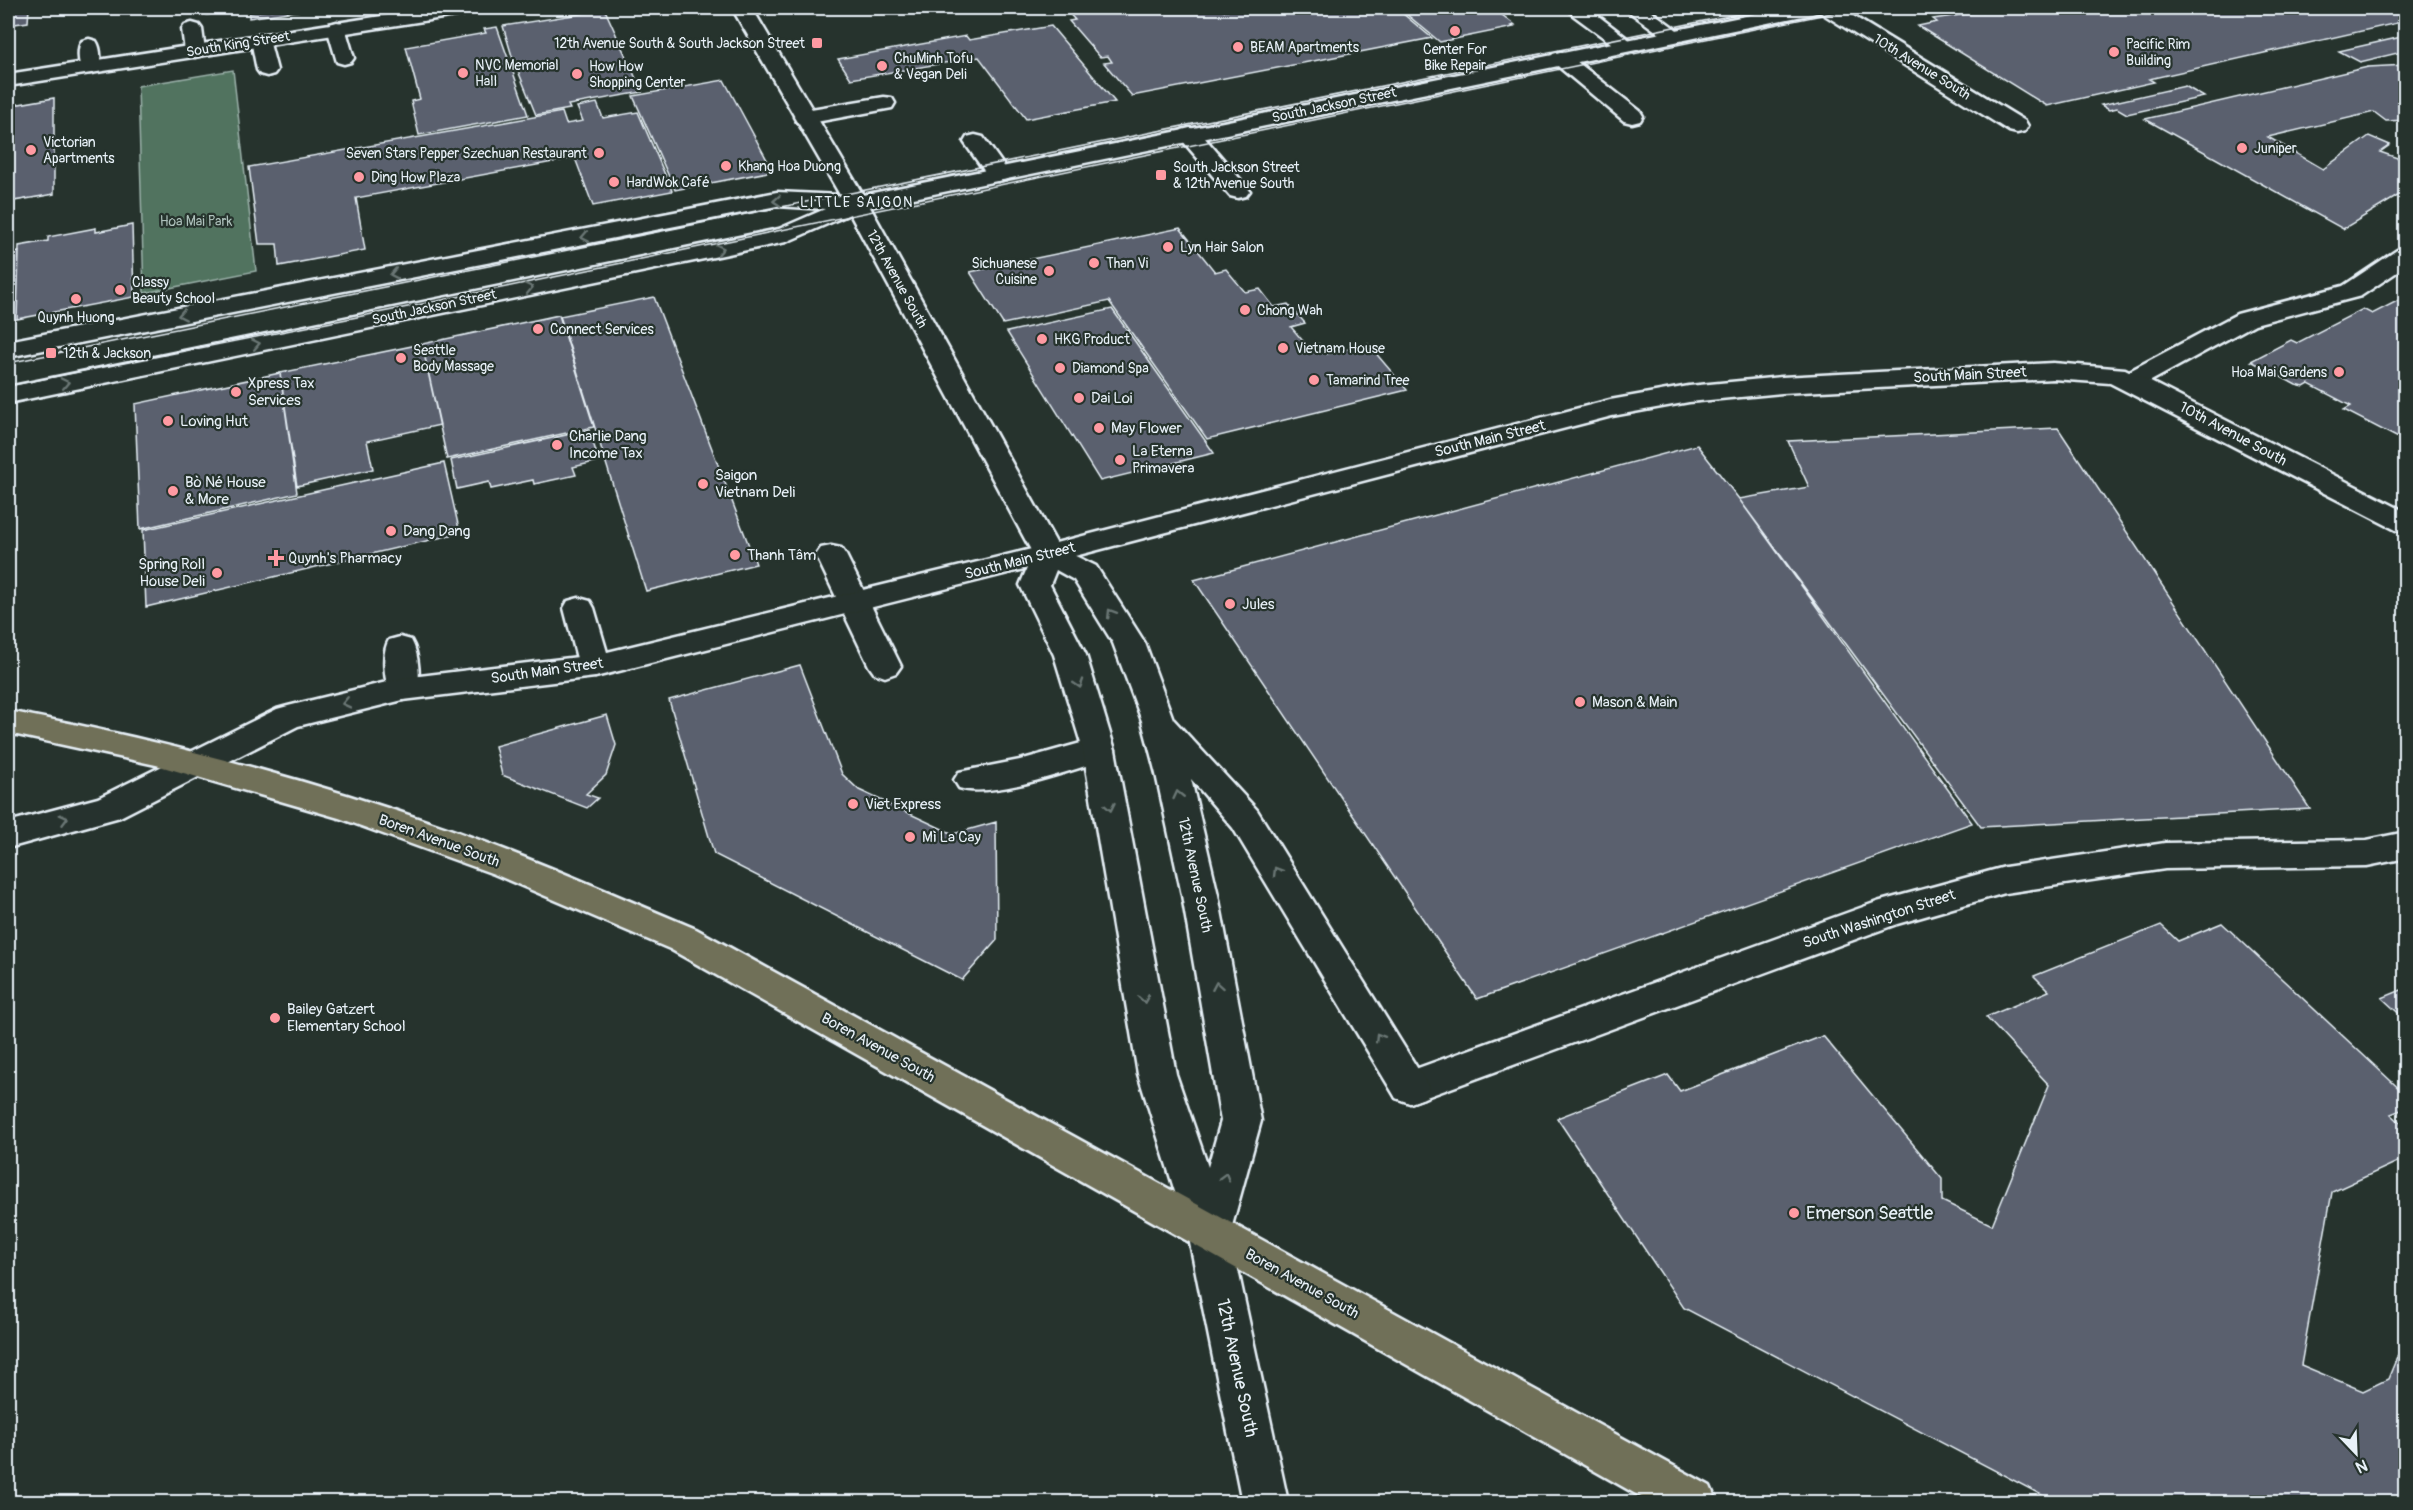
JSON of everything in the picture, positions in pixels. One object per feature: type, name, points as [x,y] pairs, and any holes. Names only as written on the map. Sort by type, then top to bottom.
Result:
[{"type":"main road","name":"South King Street","points":[[8,80],[468,8]]},
{"type":"main road","name":"12th Avenue South","points":[[742,8],[856,203],[1048,554],[1085,573],[1129,643],[1158,721],[1173,774],[1200,895],[1241,1121],[1209,1233]]},
{"type":"main road","points":[[1634,8],[1674,35]]},
{"type":"main road","name":"South Jackson Street","points":[[8,395],[786,235],[856,203],[1812,8]]},
{"type":"main road","name":"10th Avenue South","points":[[1827,8],[2017,126]]},
{"type":"main road","points":[[1580,11],[1626,45]]},
{"type":"main road","points":[[337,28],[344,58]]},
{"type":"main road","points":[[192,29],[195,51]]},
{"type":"main road","points":[[261,40],[267,70]]},
{"type":"main road","points":[[89,45],[90,67]]},
{"type":"main road","points":[[1560,58],[1632,116]]},
{"type":"main road","points":[[806,117],[884,103]]},
{"type":"main road","points":[[1190,135],[1238,190]]},
{"type":"main road","points":[[975,142],[998,174]]},
{"type":"main road","name":"South Jackson Street","points":[[8,349],[777,199],[856,203]]},
{"type":"main road","points":[[2131,381],[2246,319],[2352,291],[2406,255]]},
{"type":"main road","name":"10th Avenue South","points":[[2053,371],[2116,375],[2131,381],[2406,524]]},
{"type":"main road","name":"South Main Street","points":[[8,835],[108,808],[288,717],[403,689],[596,666],[1048,554],[1599,411],[1689,394],[1782,385],[2053,371]]},
{"type":"main road","name":"12th Avenue South","points":[[1048,554],[1035,585],[1070,655],[1099,750],[1156,1074],[1209,1233],[1265,1503]]},
{"type":"main road","points":[[831,555],[885,666]]},
{"type":"main road","points":[[579,608],[596,666]]},
{"type":"main road","points":[[399,647],[403,689]]},
{"type":"main road","name":"South Washington Street","points":[[1158,721],[1245,819],[1410,1087],[1890,912],[2005,880],[2165,856],[2367,854],[2406,845]]},
{"type":"main road","name":"Boren Avenue South","points":[[8,722],[195,764],[400,825],[536,876],[683,939],[1694,1503]]},
{"type":"main road","points":[[971,780],[1020,772],[1099,750]]},
{"type":"green space","name":"Hoa Mai Park","points":[[233,70],[256,271],[144,293],[138,86]]},
{"type":"building","points":[[8,8],[29,8],[28,22],[8,25]]},
{"type":"building","points":[[206,8],[252,8],[207,15]]},
{"type":"building","points":[[282,8],[315,8],[249,18],[249,13]]},
{"type":"building","name":"BEAM Apartments","points":[[1057,8],[1220,8],[1223,11],[1243,8],[1396,8],[1432,38],[1132,96],[1104,63],[1112,62],[1108,56],[1100,57],[1069,21],[1075,20],[1067,11],[1061,12]]},
{"type":"building","points":[[1399,8],[1493,8],[1515,25],[1440,42]]},
{"type":"building","name":"Pacific Rim Building","points":[[2007,8],[2399,8],[2406,11],[2406,21],[2149,79],[2154,82],[2047,106],[1918,26],[1937,22],[1933,19]]},
{"type":"building","name":"How How Shopping Center","points":[[605,10],[642,92],[568,105],[570,109],[536,115],[512,56],[503,26]]},
{"type":"building","points":[[1051,26],[1115,102],[1026,119],[979,57],[851,79],[838,59],[966,36],[969,40]]},
{"type":"building","name":"NVC Memorial Hall","points":[[497,27],[528,115],[419,135],[411,101],[420,99],[406,47],[486,33],[484,29]]},
{"type":"building","points":[[2406,36],[2406,51],[2360,62],[2339,51]]},
{"type":"building","name":"Juniper","points":[[2406,65],[2406,120],[2386,121],[2374,112],[2268,137],[2323,169],[2369,136],[2390,145],[2380,152],[2406,161],[2406,191],[2343,229],[2145,119],[2368,67]]},
{"type":"building","points":[[724,80],[773,171],[675,190],[633,96]]},
{"type":"building","points":[[2185,86],[2204,97],[2127,114],[2117,108],[2109,110],[2101,105]]},
{"type":"building","name":"Victorian Apartments","points":[[54,98],[54,194],[8,202],[8,106]]},
{"type":"building","name":"Ding How Plaza","points":[[597,103],[603,118],[638,112],[672,191],[593,206],[575,158],[356,198],[365,250],[279,266],[277,244],[259,244],[249,167],[562,112],[566,124],[583,121],[577,107]]},
{"type":"building","points":[[132,225],[134,297],[17,319],[19,246],[48,241],[48,237],[96,228],[96,232]]},
{"type":"building","points":[[1180,228],[1215,272],[1226,269],[1245,292],[1260,289],[1274,307],[1288,304],[1305,323],[1291,327],[1308,347],[1319,344],[1327,354],[1368,344],[1407,390],[1207,439],[1109,301],[1003,324],[970,272]]},
{"type":"building","points":[[19,252],[17,319],[8,321],[8,254]]},
{"type":"building","points":[[654,297],[756,564],[646,591],[560,316]]},
{"type":"building","name":"Hoa Mai Gardens","points":[[2401,299],[2406,301],[2406,442],[2344,410],[2351,406],[2309,384],[2304,387],[2296,385],[2251,361],[2291,340],[2297,343],[2363,309],[2372,314]]},
{"type":"building","points":[[1112,309],[1214,453],[1100,481],[1007,332]]},
{"type":"building","points":[[559,315],[594,427],[447,459],[422,344]]},
{"type":"building","points":[[422,344],[440,425],[367,441],[373,469],[297,486],[280,373]]},
{"type":"building","points":[[280,373],[297,493],[140,529],[135,404]]},
{"type":"building","points":[[2058,428],[2310,809],[1981,827],[1739,499],[1809,487],[1788,441]]},
{"type":"building","name":"Charlie Dang Income Tax","points":[[589,430],[599,461],[573,467],[576,475],[534,484],[533,480],[491,489],[489,482],[457,489],[451,460]]},
{"type":"building","name":"Mason & Main","points":[[1697,445],[1739,499],[1972,823],[1477,999],[1194,580]]},
{"type":"building","points":[[444,463],[460,533],[146,607],[143,530]]},
{"type":"building","points":[[800,665],[842,774],[859,790],[953,834],[996,822],[997,940],[962,980],[714,854],[669,700]]},
{"type":"building","points":[[607,715],[616,745],[606,775],[586,794],[598,798],[587,808],[502,775],[495,746]]},
{"type":"building","name":"Emerson Seattle","points":[[2222,923],[2406,1095],[2406,1108],[2391,1114],[2406,1128],[2406,1158],[2332,1192],[2301,1365],[2363,1391],[2388,1379],[2406,1336],[2406,1502],[2055,1502],[1684,1308],[1557,1118],[1668,1075],[1680,1091],[1823,1036],[1942,1179],[1942,1201],[1992,1225],[2049,1085],[1986,1017],[2049,991],[2034,976],[2161,925],[2178,941]]},
{"type":"building","points":[[2406,988],[2406,1020],[2382,998]]},
{"type":"tram line","points":[[8,363],[1768,8]]},
{"type":"tram line","points":[[8,386],[433,302],[1856,8]]},
{"type":"place","name":"Center For Bike Repair","points":[[1455,31]]},
{"type":"place","name":"12th Avenue South & South Jackson Street","points":[[817,43]]},
{"type":"place","name":"BEAM Apartments","points":[[1238,47]]},
{"type":"place","name":"Pacific Rim Building","points":[[2114,52]]},
{"type":"place","name":"ChuMinh Tofu & Vegan Deli","points":[[882,66]]},
{"type":"place","name":"NVC Memorial Hall","points":[[463,73]]},
{"type":"place","name":"How How Shopping Center","points":[[577,74]]},
{"type":"place","name":"Juniper","points":[[2242,148]]},
{"type":"place","name":"Victorian Apartments","points":[[31,150]]},
{"type":"place","name":"Seven Stars Pepper Szechuan Restaurant","points":[[599,153]]},
{"type":"place","name":"Khang Hoa Duong","points":[[726,166]]},
{"type":"place","name":"South Jackson Street & 12th Avenue South","points":[[1161,175]]},
{"type":"place","name":"Ding How Plaza","points":[[359,177]]},
{"type":"place","name":"HardWok Café","points":[[614,182]]},
{"type":"place","name":"Lyn Hair Salon","points":[[1168,247]]},
{"type":"place","name":"Than Vi","points":[[1094,263]]},
{"type":"place","name":"Sichuanese Cuisine","points":[[1049,271]]},
{"type":"place","name":"Classy Beauty School","points":[[120,290]]},
{"type":"place","name":"Quynh Huong","points":[[76,299]]},
{"type":"place","name":"Chong Wah","points":[[1245,310]]},
{"type":"place","name":"Connect Services","points":[[538,329]]},
{"type":"place","name":"HKG Product","points":[[1042,339]]},
{"type":"place","name":"Vietnam House","points":[[1283,348]]},
{"type":"place","name":"12th & Jackson","points":[[51,353]]},
{"type":"place","name":"Seattle Body Massage","points":[[401,358]]},
{"type":"place","name":"Diamond Spa","points":[[1060,368]]},
{"type":"place","name":"Hoa Mai Gardens","points":[[2339,372]]},
{"type":"place","name":"Tamarind Tree","points":[[1314,380]]},
{"type":"place","name":"Xpress Tax Services","points":[[236,392]]},
{"type":"place","name":"Dai Loi","points":[[1079,398]]},
{"type":"place","name":"Loving Hut","points":[[168,421]]},
{"type":"place","name":"May Flower","points":[[1099,428]]},
{"type":"place","name":"Charlie Dang Income Tax","points":[[557,445]]},
{"type":"place","name":"La Eterna Primavera","points":[[1120,460]]},
{"type":"place","name":"Saigon Vietnam Deli","points":[[703,484]]},
{"type":"place","name":"Bò Né House & More","points":[[173,491]]},
{"type":"place","name":"Dang Dang","points":[[391,531]]},
{"type":"place","name":"Thanh Tâm","points":[[735,555]]},
{"type":"place","name":"Quynh's Pharmacy","points":[[276,558]]},
{"type":"place","name":"Spring Roll House Deli","points":[[217,573]]},
{"type":"place","name":"Jules","points":[[1230,604]]},
{"type":"place","name":"Mason & Main","points":[[1580,702]]},
{"type":"place","name":"Viet Express","points":[[853,804]]},
{"type":"place","name":"Mì La Cay","points":[[910,837]]},
{"type":"place","name":"Bailey Gatzert Elementary School","points":[[275,1018]]},
{"type":"place","name":"Emerson Seattle","points":[[1794,1213]]},
{"type":"district","name":"LITTLE SAIGON","points":[[857,202]]}]
